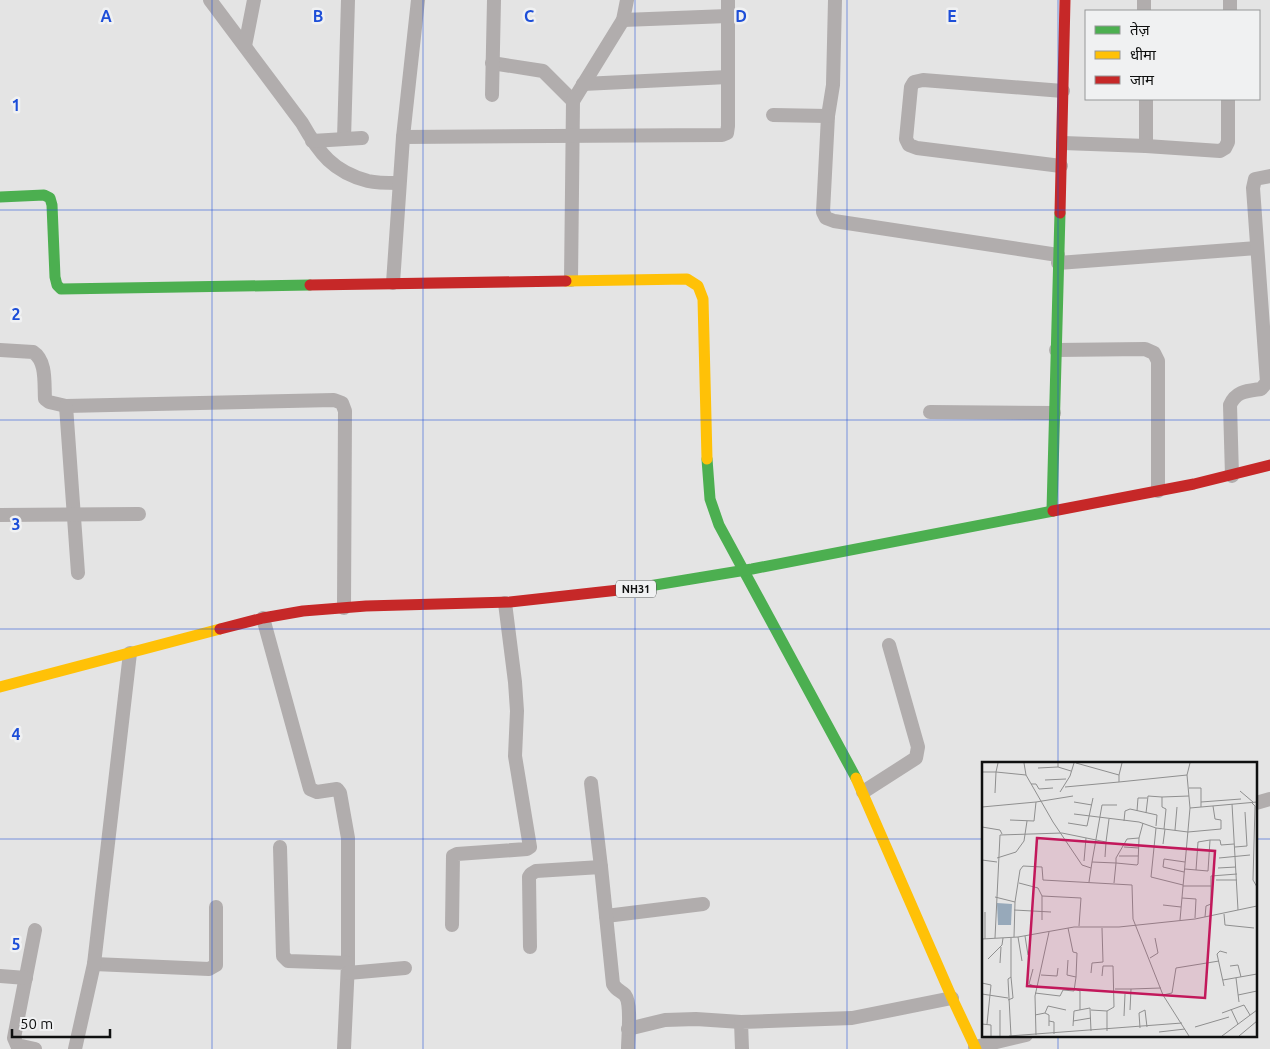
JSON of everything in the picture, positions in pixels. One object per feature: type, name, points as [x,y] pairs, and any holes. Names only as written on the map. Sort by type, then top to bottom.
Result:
[{"type":"main road","points":[[1052,510],[1058,259],[1063,143],[1065,0]]},
{"type":"main road","points":[[0,198],[44,195],[50,198],[57,286],[61,289],[571,280],[688,279],[694,281],[703,298],[708,482],[710,499],[719,525],[853,770],[975,1048]]},
{"type":"main road","name":"NH31","points":[[0,687],[263,618],[307,610],[505,603],[628,590],[745,570],[1158,491],[1232,476],[1270,465]]},
{"type":"street","points":[[210,0],[330,163],[368,181],[399,183]]},
{"type":"street","points":[[245,46],[254,0]]},
{"type":"street","points":[[344,139],[348,0]]},
{"type":"street","points":[[393,284],[403,137],[418,0]]},
{"type":"street","points":[[492,95],[494,0]]},
{"type":"street","points":[[571,280],[573,100],[623,20],[626,0]]},
{"type":"street","points":[[403,137],[722,136],[727,133],[728,126],[728,0]]},
{"type":"street","points":[[835,0],[833,85],[828,116],[823,212],[826,218],[834,221],[1058,259],[1257,248]]},
{"type":"street","points":[[623,20],[728,16]]},
{"type":"street","points":[[492,63],[543,71],[573,100]]},
{"type":"street","points":[[583,84],[728,77]]},
{"type":"street","points":[[1061,166],[917,148],[909,145],[906,139],[911,87],[914,82],[923,80],[1063,91]]},
{"type":"street","points":[[1146,100],[1146,146]]},
{"type":"street","points":[[1063,143],[1220,151],[1225,148],[1228,142],[1228,100]]},
{"type":"street","points":[[773,115],[828,116]]},
{"type":"street","points":[[312,141],[362,138]]},
{"type":"street","points":[[1232,476],[1230,405],[1232,399],[1240,392],[1261,389],[1267,382],[1253,188],[1255,179],[1270,176]]},
{"type":"street","points":[[1056,350],[1145,349],[1154,353],[1158,361],[1158,491]]},
{"type":"street","points":[[0,350],[33,352],[37,355],[42,363],[46,399],[49,402],[66,406],[334,400],[342,403],[345,411],[344,608]]},
{"type":"street","points":[[66,406],[78,573]]},
{"type":"street","points":[[930,412],[1054,413]]},
{"type":"street","points":[[0,515],[139,514]]},
{"type":"street","points":[[452,925],[453,856],[457,854],[527,849],[530,847],[515,756],[518,711],[505,603]]},
{"type":"street","points":[[263,618],[310,789],[317,792],[337,789],[340,793],[348,838],[348,968],[344,1049]]},
{"type":"street","points":[[863,792],[916,758],[917,754],[918,748],[889,645]]},
{"type":"street","points":[[75,1049],[94,964],[130,653]]},
{"type":"street","points":[[591,783],[613,984],[614,988],[625,996],[627,1000],[628,1049]]},
{"type":"street","points":[[280,847],[283,956],[288,961],[348,968],[405,968]]},
{"type":"street","points":[[530,947],[531,874],[536,871],[601,867]]},
{"type":"street","points":[[606,916],[703,904]]},
{"type":"street","points":[[94,964],[209,968],[216,965],[216,907]]},
{"type":"street","points":[[35,930],[14,1038],[17,1045],[35,1049]]},
{"type":"street","points":[[0,976],[26,978]]},
{"type":"street","points":[[628,1029],[665,1020],[696,1019],[742,1022],[852,1018],[952,998]]},
{"type":"street","points":[[742,1022],[742,1049]]},
{"type":"street","points":[[975,1048],[1022,1036]]},
{"type":"traffic: fast","points":[[0,197],[44,195],[50,198],[52,205],[55,277],[57,285],[61,289],[310,285]]},
{"type":"traffic: fast","points":[[1052,510],[1060,213]]},
{"type":"traffic: fast","points":[[707,459],[710,499],[719,525],[856,778]]},
{"type":"traffic: fast","points":[[637,588],[752,569],[1053,511]]},
{"type":"traffic: slow","points":[[566,281],[687,279],[698,286],[703,299],[707,459]]},
{"type":"traffic: slow","points":[[0,687],[220,629]]},
{"type":"traffic: slow","points":[[856,778],[976,1049]]},
{"type":"traffic: jam","points":[[1060,213],[1065,0]]},
{"type":"traffic: jam","points":[[310,285],[566,281]]},
{"type":"traffic: jam","points":[[1053,511],[1194,484],[1270,465]]},
{"type":"traffic: jam","points":[[220,629],[263,618],[303,611],[366,606],[510,602],[637,588]]}]
